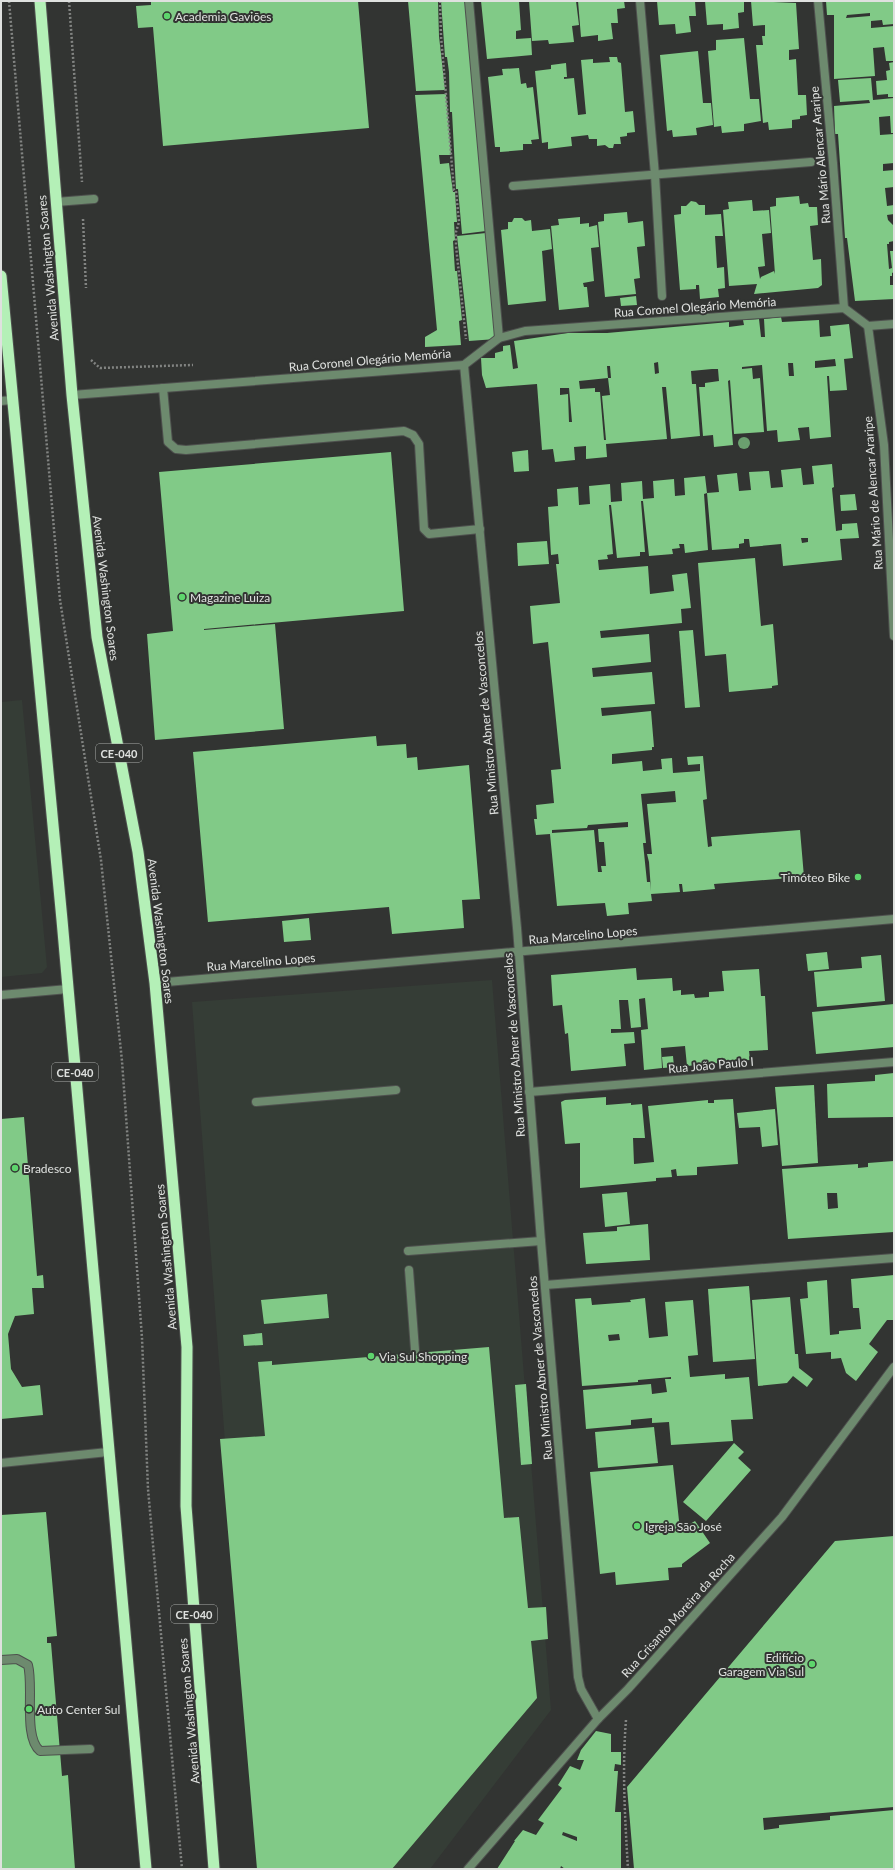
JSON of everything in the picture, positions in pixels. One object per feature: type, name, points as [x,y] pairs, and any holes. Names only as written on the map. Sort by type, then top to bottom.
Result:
[{"type":"highway","name":"Avenida Washington Soares","points":[[40,1],[72,395],[97,637],[138,852],[155,983],[187,1347],[186,1506],[214,1869]]},
{"type":"highway","name":"CE-040","points":[[1,276],[6,401],[68,989],[146,1869]]},
{"type":"street","points":[[469,1],[499,338]]},
{"type":"street","points":[[640,1],[655,175],[662,296]]},
{"type":"street","name":"Rua Mário Alencar Araripe","points":[[818,1],[833,163],[844,308]]},
{"type":"street","points":[[513,186],[811,162]]},
{"type":"street","points":[[56,202],[94,199]]},
{"type":"street","points":[[844,308],[868,326],[894,324]]},
{"type":"street","name":"Rua Coronel Olegário Memória","points":[[72,395],[466,363],[499,338],[525,332],[844,308]]},
{"type":"street","name":"Rua Mário de Alencar Araripe","points":[[868,326],[884,445],[894,636]]},
{"type":"street","name":"Rua Ministro Abner de Vasconcelos","points":[[466,363],[519,952],[541,1242],[578,1677],[581,1689],[598,1720]]},
{"type":"street","points":[[163,388],[168,442],[176,449],[186,450],[404,431],[413,434],[419,444],[424,529],[429,534],[480,529]]},
{"type":"street","name":"Rua Marcelino Lopes","points":[[155,983],[894,919]]},
{"type":"street","points":[[1,995],[68,989]]},
{"type":"street","name":"Rua João Paulo I","points":[[529,1092],[894,1062]]},
{"type":"street","points":[[256,1102],[396,1090]]},
{"type":"street","points":[[408,1251],[541,1242]]},
{"type":"street","points":[[545,1285],[894,1258]]},
{"type":"street","points":[[409,1270],[414,1350]]},
{"type":"street","name":"Rua Crisanto Moreira da Rocha","points":[[468,1869],[598,1720],[628,1689],[782,1517],[894,1367]]},
{"type":"street","points":[[1,1463],[108,1452]]},
{"type":"street","points":[[1,1660],[17,1659],[28,1665],[30,1674],[30,1713],[35,1748],[40,1751],[90,1749]]},
{"type":"path","name":"Avenida Washington Soares","points":[[9,1],[60,600],[101,860],[122,1061],[142,1338],[148,1489],[182,1869]]},
{"type":"path","points":[[69,1],[83,200],[86,293]]},
{"type":"path","points":[[440,1],[441,36],[446,77],[454,190],[456,190],[459,222],[456,232],[456,246],[466,363]]},
{"type":"path","points":[[88,355],[92,362],[100,368],[196,364]]},
{"type":"path","points":[[628,1689],[623,1752],[624,1809],[628,1869]]},
{"type":"shaded area","points":[[22,700],[47,967],[42,973],[1,977],[1,702]]},
{"type":"shaded area","name":"Via Sul Shopping","points":[[492,980],[551,1710],[430,1869],[257,1869],[192,1002]]},
{"type":"building","points":[[151,1],[358,1],[369,128],[163,146],[153,27],[138,28],[136,6],[151,5]]},
{"type":"building","points":[[408,1],[438,1],[439,36],[445,90],[416,91]]},
{"type":"building","points":[[441,1],[466,1],[486,231],[462,234],[458,189],[456,189],[452,112],[450,112],[449,72],[447,57],[445,57]]},
{"type":"building","points":[[481,1],[519,1],[521,30],[516,31],[516,39],[531,38],[532,55],[487,59]]},
{"type":"building","points":[[529,1],[576,1],[579,25],[572,26],[574,42],[549,44],[548,40],[532,41]]},
{"type":"building","points":[[578,1],[624,1],[625,8],[617,9],[618,23],[611,23],[613,39],[598,41],[598,35],[581,37]]},
{"type":"building","points":[[657,1],[695,1],[696,16],[689,16],[691,32],[676,34],[675,24],[659,25]]},
{"type":"building","points":[[705,1],[744,1],[744,12],[738,13],[739,28],[723,30],[723,24],[707,25]]},
{"type":"building","points":[[751,1],[796,3],[799,49],[789,50],[789,60],[796,59],[798,95],[806,95],[807,115],[800,116],[800,119],[792,120],[792,128],[769,130],[768,122],[763,123],[756,45],[763,45],[762,36],[765,36],[765,25],[753,26]]},
{"type":"building","points":[[826,1],[894,1],[894,24],[883,25],[882,20],[871,21],[871,28],[894,26],[894,61],[886,61],[884,47],[873,48],[875,76],[834,79],[834,15],[827,15]],"holes":[[[870,13],[870,16],[846,18],[847,15]]]},
{"type":"building","points":[[744,38],[750,99],[759,99],[761,121],[744,124],[744,131],[722,133],[721,126],[714,127],[708,51],[716,50],[716,40]]},
{"type":"building","points":[[698,51],[703,103],[711,103],[713,125],[696,128],[697,135],[673,137],[672,130],[667,131],[660,55]]},
{"type":"building","points":[[609,57],[617,57],[618,62],[621,63],[625,112],[633,111],[635,132],[627,133],[627,136],[620,137],[621,144],[614,144],[613,148],[609,148],[605,145],[597,146],[597,139],[589,139],[588,135],[571,137],[572,146],[548,149],[548,142],[542,143],[535,71],[551,69],[551,65],[566,63],[567,77],[564,77],[564,79],[574,78],[578,115],[586,114],[581,60],[593,59],[593,63],[610,62]]},
{"type":"building","points":[[894,62],[894,97],[888,97],[888,94],[877,95],[876,81],[887,80],[886,71],[890,70],[889,63]]},
{"type":"building","points":[[519,68],[521,84],[526,83],[527,88],[533,87],[539,139],[531,140],[532,144],[523,144],[523,150],[500,152],[500,147],[495,147],[488,77],[503,75],[502,69]]},
{"type":"building","points":[[871,78],[873,100],[894,98],[894,133],[891,133],[890,116],[879,117],[880,135],[894,134],[894,163],[883,164],[883,171],[894,170],[894,187],[885,188],[887,206],[894,205],[894,214],[887,215],[888,220],[894,226],[894,241],[887,244],[889,269],[892,268],[890,251],[894,251],[894,272],[892,273],[892,276],[890,276],[890,285],[894,285],[894,299],[855,301],[847,238],[845,238],[838,134],[835,134],[834,106],[870,103],[869,100],[840,102],[838,80]]},
{"type":"building","points":[[446,94],[451,155],[439,155],[440,164],[449,163],[453,192],[455,192],[457,222],[454,222],[455,240],[453,241],[455,271],[457,271],[462,320],[459,321],[461,345],[425,347],[425,337],[437,330],[415,95]]},
{"type":"building","points":[[799,196],[800,204],[808,203],[809,207],[817,207],[818,225],[810,226],[813,260],[821,259],[822,285],[818,288],[754,294],[757,284],[729,286],[723,210],[729,209],[728,202],[752,200],[753,211],[769,210],[771,233],[762,234],[765,266],[758,267],[760,279],[761,277],[774,271],[775,274],[770,207],[776,206],[776,198]]},
{"type":"building","points":[[691,201],[696,202],[699,205],[705,205],[705,215],[721,214],[723,236],[715,236],[717,268],[724,267],[725,288],[718,289],[719,297],[700,299],[699,285],[696,285],[696,289],[680,290],[674,215],[681,214],[681,206],[686,206]]},
{"type":"building","points":[[627,212],[628,223],[643,221],[645,246],[637,247],[640,278],[634,279],[636,294],[605,297],[598,222],[604,221],[604,214]]},
{"type":"building","points":[[580,217],[580,224],[589,223],[589,227],[597,225],[599,247],[591,248],[594,281],[583,283],[584,287],[587,287],[589,307],[559,310],[551,226],[559,225],[558,219]]},
{"type":"building","points":[[514,218],[522,218],[525,221],[531,220],[532,231],[550,229],[552,249],[542,251],[546,301],[508,305],[501,230],[508,229],[508,222],[512,222]]},
{"type":"building","points":[[486,233],[496,339],[469,341],[457,236]]},
{"type":"building","points":[[636,296],[637,305],[621,306],[620,298]]},
{"type":"building","points":[[781,317],[782,322],[819,320],[820,337],[831,336],[830,326],[849,324],[853,358],[844,359],[847,390],[830,391],[829,376],[827,376],[831,437],[810,439],[809,427],[798,428],[800,440],[778,442],[777,430],[767,431],[762,365],[742,367],[742,369],[752,368],[753,379],[760,378],[764,432],[734,434],[730,380],[728,381],[733,445],[714,447],[713,435],[703,436],[699,387],[705,387],[705,383],[719,381],[718,369],[712,369],[691,371],[692,384],[696,384],[700,436],[671,439],[666,387],[662,387],[667,439],[606,444],[607,457],[586,459],[586,446],[574,447],[575,460],[555,462],[553,449],[542,450],[537,384],[486,388],[482,375],[481,358],[495,358],[495,353],[503,351],[503,346],[510,345],[513,369],[518,368],[514,341],[568,333],[607,333],[729,322],[729,327],[744,325],[743,320],[759,319],[761,337],[765,337],[764,319]],"holes":[[[835,359],[836,366],[815,368],[815,361]],[[658,362],[659,373],[655,374],[654,363]],[[788,363],[793,363],[794,376],[789,376]],[[607,366],[610,366],[611,378],[608,378]],[[608,378],[610,395],[602,396],[606,440],[604,440],[600,392],[595,392],[595,388],[580,389],[579,381]],[[560,388],[569,388],[572,422],[569,422],[568,394],[560,395]]]},
{"type":"building","points":[[528,450],[529,471],[514,472],[512,452]]},
{"type":"building","points":[[391,452],[404,611],[204,629],[275,624],[284,729],[155,740],[147,634],[173,631],[159,472]]},
{"type":"building","points":[[832,464],[834,487],[832,488],[836,531],[842,530],[842,524],[857,523],[859,538],[840,539],[842,560],[783,566],[781,544],[750,547],[749,539],[744,539],[744,543],[739,544],[739,548],[712,550],[707,493],[719,492],[717,475],[737,473],[739,491],[751,490],[749,472],[769,471],[771,488],[783,487],[781,470],[801,468],[803,485],[814,484],[812,466]],"holes":[[[801,538],[808,538],[808,542],[802,543]]]},
{"type":"building","points":[[705,476],[707,493],[704,494],[708,550],[685,553],[684,544],[679,544],[680,548],[672,549],[673,554],[649,556],[643,501],[641,501],[645,552],[640,552],[640,556],[617,558],[611,505],[609,505],[613,554],[607,555],[608,559],[598,560],[599,570],[648,566],[650,594],[674,591],[672,575],[687,573],[691,608],[681,609],[682,623],[600,631],[601,638],[649,634],[651,662],[592,668],[593,677],[652,672],[655,704],[601,708],[602,716],[651,711],[654,747],[652,747],[652,750],[612,754],[612,764],[642,761],[643,771],[662,769],[661,759],[672,758],[673,773],[700,771],[700,764],[688,765],[687,757],[703,756],[707,799],[703,800],[708,847],[712,846],[711,837],[800,830],[804,877],[714,884],[715,889],[683,892],[682,884],[679,884],[680,892],[651,894],[652,901],[628,903],[629,914],[607,916],[605,903],[557,906],[550,834],[536,835],[534,819],[537,819],[536,805],[554,803],[551,770],[561,769],[548,642],[533,644],[530,606],[560,603],[556,564],[559,564],[558,554],[551,555],[548,507],[558,506],[557,489],[578,487],[579,505],[590,504],[589,486],[610,484],[611,502],[622,501],[621,483],[642,481],[643,499],[654,498],[653,481],[674,479],[675,496],[685,495],[684,478]],"holes":[[[675,791],[676,802],[647,804],[652,854],[647,854],[651,891],[650,882],[647,882],[643,843],[646,843],[641,794]],[[628,822],[628,827],[598,829],[599,842],[604,842],[606,866],[601,866],[602,872],[598,872],[594,830],[552,833],[552,830],[587,828],[588,825]]]},
{"type":"building","points":[[855,494],[857,510],[841,511],[840,495]]},
{"type":"building","points":[[547,541],[549,564],[518,566],[517,543]]},
{"type":"building","points":[[755,558],[761,626],[773,624],[778,685],[772,686],[772,688],[729,692],[726,654],[705,656],[698,563]]},
{"type":"building","points":[[693,630],[700,707],[685,708],[679,631]]},
{"type":"building","points":[[376,736],[377,746],[406,744],[407,758],[417,757],[418,770],[469,765],[480,899],[462,900],[464,928],[392,934],[389,907],[208,922],[193,752]]},
{"type":"building","points":[[309,918],[311,940],[284,942],[282,921]]},
{"type":"building","points":[[827,952],[829,969],[808,971],[806,954]]},
{"type":"building","points":[[881,955],[885,1001],[817,1007],[814,972],[862,968],[861,957]]},
{"type":"building","points":[[636,968],[637,980],[672,978],[673,991],[681,990],[681,995],[694,994],[695,998],[709,997],[709,992],[724,991],[722,971],[759,969],[761,996],[765,996],[768,1050],[749,1051],[750,1060],[687,1066],[685,1046],[661,1048],[662,1068],[644,1070],[641,1030],[648,1029],[645,998],[639,999],[641,1027],[631,1028],[628,1000],[619,1000],[621,1029],[611,1029],[611,1033],[634,1032],[635,1043],[624,1044],[626,1066],[571,1071],[568,1033],[565,1034],[562,1005],[553,1006],[551,975]]},
{"type":"building","points":[[894,1004],[894,1047],[816,1054],[812,1012]]},
{"type":"building","points":[[673,1056],[674,1067],[663,1068],[662,1057]]},
{"type":"building","points":[[894,1073],[894,1117],[828,1118],[827,1084],[875,1081],[875,1075]]},
{"type":"building","points":[[814,1085],[818,1163],[782,1166],[775,1087]]},
{"type":"building","points":[[606,1097],[606,1105],[631,1103],[631,1105],[642,1104],[645,1138],[633,1138],[634,1164],[654,1162],[648,1106],[708,1100],[708,1103],[714,1103],[714,1100],[733,1099],[738,1164],[697,1167],[697,1175],[677,1176],[676,1169],[671,1170],[672,1177],[656,1178],[656,1181],[580,1188],[580,1143],[565,1144],[561,1102],[565,1100]]},
{"type":"building","points":[[775,1109],[778,1145],[762,1147],[760,1127],[739,1128],[737,1113]]},
{"type":"building","name":"Bradesco","points":[[24,1117],[37,1276],[43,1275],[44,1288],[32,1288],[34,1314],[15,1316],[8,1334],[11,1369],[22,1387],[40,1385],[43,1415],[1,1419],[1,1119]]},
{"type":"building","points":[[894,1161],[894,1232],[788,1239],[782,1169],[858,1164],[858,1168],[868,1167],[868,1163]],"holes":[[[827,1193],[837,1193],[838,1208],[828,1209]]]},
{"type":"building","points":[[627,1192],[630,1224],[605,1227],[602,1194]]},
{"type":"building","points":[[648,1224],[650,1260],[586,1264],[583,1233],[617,1231],[617,1227]]},
{"type":"building","points":[[894,1275],[894,1320],[887,1320],[869,1344],[878,1352],[856,1381],[846,1373],[841,1358],[831,1359],[831,1352],[806,1354],[800,1299],[808,1298],[807,1282],[827,1280],[830,1335],[839,1334],[839,1331],[861,1329],[859,1308],[853,1308],[851,1279]]},
{"type":"building","points":[[749,1286],[755,1359],[713,1362],[708,1289]]},
{"type":"building","points":[[327,1294],[329,1318],[264,1324],[261,1300]]},
{"type":"building","points":[[790,1297],[795,1354],[798,1354],[799,1368],[813,1379],[807,1387],[793,1376],[787,1383],[758,1386],[752,1300]]},
{"type":"building","points":[[591,1298],[592,1305],[631,1302],[630,1300],[645,1298],[649,1338],[668,1336],[665,1302],[693,1300],[698,1355],[688,1356],[690,1377],[725,1374],[725,1379],[749,1377],[753,1419],[731,1420],[733,1441],[671,1445],[669,1422],[652,1423],[652,1418],[631,1420],[631,1425],[586,1429],[583,1390],[651,1384],[652,1394],[667,1392],[665,1379],[671,1379],[671,1377],[638,1380],[638,1382],[582,1386],[575,1299]],"holes":[[[619,1334],[620,1340],[609,1341],[608,1335]]]},
{"type":"building","points":[[262,1333],[263,1345],[244,1346],[243,1335]]},
{"type":"building","points":[[489,1347],[504,1518],[519,1517],[528,1608],[546,1607],[548,1639],[531,1641],[537,1698],[392,1869],[257,1869],[220,1439],[265,1436],[258,1362],[272,1361],[272,1365]]},
{"type":"building","points":[[526,1384],[532,1464],[521,1465],[515,1385]]},
{"type":"building","points":[[654,1427],[658,1463],[598,1468],[595,1432]]},
{"type":"building","points":[[734,1443],[744,1452],[738,1458],[751,1470],[706,1521],[683,1502]]},
{"type":"building","name":"Igreja São José","points":[[673,1465],[680,1530],[695,1521],[710,1543],[682,1564],[682,1567],[668,1568],[669,1580],[616,1585],[615,1572],[600,1574],[590,1472]]},
{"type":"building","name":"Auto Center Sul","points":[[46,1512],[57,1636],[47,1637],[47,1643],[51,1643],[62,1776],[68,1775],[75,1869],[1,1869],[1,1515]]},
{"type":"building","name":"Edifício Garagem Via Sul","points":[[894,1536],[894,1807],[763,1818],[764,1830],[779,1828],[779,1825],[830,1820],[830,1816],[894,1810],[894,1869],[634,1869],[627,1787],[835,1541]]},
{"type":"building","points":[[596,1731],[611,1734],[611,1752],[621,1752],[621,1765],[615,1764],[614,1771],[618,1771],[615,1812],[621,1812],[621,1869],[565,1869],[561,1866],[560,1869],[497,1869],[514,1841],[523,1830],[536,1835],[544,1823],[538,1820],[562,1788],[558,1785],[570,1766],[580,1770],[584,1760],[577,1760],[581,1750]],"holes":[[[563,1832],[577,1837],[577,1841],[562,1835]]]},
{"type":"place","name":"Academia Gaviões","points":[[167,16]]},
{"type":"place","name":"Magazine Luiza","points":[[182,597]]},
{"type":"place","name":"Timóteo Bike","points":[[858,877]]},
{"type":"place","name":"Bradesco","points":[[15,1168]]},
{"type":"place","name":"Via Sul Shopping","points":[[371,1356]]},
{"type":"place","name":"Igreja São José","points":[[637,1526]]},
{"type":"place","name":"Edifício Garagem Via Sul","points":[[812,1664]]},
{"type":"place","name":"Auto Center Sul","points":[[29,1709]]}]
